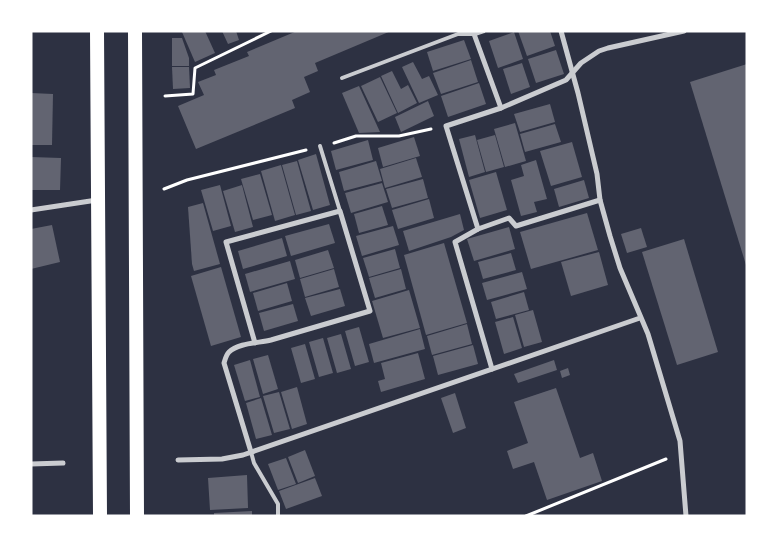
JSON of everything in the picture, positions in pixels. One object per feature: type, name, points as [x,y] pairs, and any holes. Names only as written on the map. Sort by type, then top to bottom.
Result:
[{"type":"highway","points":[[97,31],[100,516]]},
{"type":"highway","points":[[135,31],[137,516]]},
{"type":"street","points":[[483,31],[474,34],[501,108]]},
{"type":"street","points":[[561,31],[573,72],[597,174],[600,200],[620,268],[648,334],[680,441],[686,516]]},
{"type":"street","points":[[478,229],[446,126],[501,108],[566,80],[581,63],[599,51],[684,31]]},
{"type":"street","points":[[31,210],[98,200]]},
{"type":"street","points":[[492,369],[455,242],[478,229],[509,218],[516,226],[600,200]]},
{"type":"street","points":[[251,452],[224,364],[228,353],[236,347],[255,343],[370,311],[340,211],[226,242],[255,343]]},
{"type":"street","points":[[178,460],[222,459],[251,452],[640,318]]},
{"type":"street","points":[[31,464],[63,463]]},
{"type":"lane","points":[[342,78],[458,34],[474,34]]},
{"type":"lane","points":[[320,146],[340,211]]},
{"type":"lane","points":[[251,452],[254,463],[278,504],[278,516]]},
{"type":"path","points":[[165,96],[193,94],[195,68],[271,31]]},
{"type":"path","points":[[526,516],[681,453]]},
{"type":"building","points":[[183,31],[205,31],[215,53],[195,62]]},
{"type":"building","points":[[222,31],[236,31],[239,40],[228,44]]},
{"type":"building","points":[[297,31],[391,31],[315,63],[318,71],[304,77],[310,92],[292,100],[295,108],[196,149],[178,106],[204,95],[198,82],[216,75],[214,70],[249,56],[247,52]]},
{"type":"building","points":[[518,31],[550,31],[555,46],[527,56]]},
{"type":"building","points":[[514,32],[523,59],[498,68],[489,41]]},
{"type":"building","points":[[172,38],[182,38],[189,58],[189,66],[172,66]]},
{"type":"building","points":[[464,40],[471,59],[433,71],[427,52]]},
{"type":"building","points":[[556,50],[564,74],[536,83],[528,59]]},
{"type":"building","points":[[471,60],[478,82],[441,94],[433,73]]},
{"type":"building","points":[[413,62],[422,79],[429,76],[438,95],[419,103],[402,67]]},
{"type":"building","points":[[522,63],[530,87],[511,94],[503,69]]},
{"type":"building","points":[[747,64],[747,265],[746,265],[690,82]]},
{"type":"building","points":[[172,67],[189,67],[190,88],[173,89]]},
{"type":"building","points":[[392,71],[401,89],[408,85],[417,103],[398,113],[381,76]]},
{"type":"building","points":[[380,77],[397,113],[378,122],[361,86]]},
{"type":"building","points":[[479,83],[486,104],[448,117],[441,96]]},
{"type":"building","points":[[359,86],[380,132],[359,133],[342,93]]},
{"type":"building","points":[[31,93],[53,94],[52,145],[31,145]]},
{"type":"building","points":[[428,101],[434,116],[401,132],[395,117]]},
{"type":"building","points":[[550,104],[555,122],[520,132],[514,114]]},
{"type":"building","points":[[515,123],[526,161],[505,167],[494,129]]},
{"type":"building","points":[[555,124],[561,142],[525,152],[520,134]]},
{"type":"building","points":[[475,135],[485,172],[469,177],[459,139]]},
{"type":"building","points":[[495,135],[504,167],[486,172],[477,140]]},
{"type":"building","points":[[414,137],[420,156],[383,167],[378,148]]},
{"type":"building","points":[[368,140],[373,160],[336,170],[331,151]]},
{"type":"building","points":[[572,142],[582,177],[551,186],[540,151]]},
{"type":"building","points":[[316,154],[330,205],[313,210],[298,160]]},
{"type":"building","points":[[31,157],[61,158],[60,190],[31,190]]},
{"type":"building","points":[[416,158],[422,177],[385,188],[380,169]]},
{"type":"building","points":[[536,160],[547,199],[534,202],[537,212],[521,216],[511,180],[524,176],[521,165]]},
{"type":"building","points":[[297,161],[311,211],[296,215],[282,165]]},
{"type":"building","points":[[376,161],[382,181],[344,191],[339,172]]},
{"type":"building","points":[[281,165],[295,215],[275,221],[261,171]]},
{"type":"building","points":[[496,172],[507,210],[480,218],[469,180]]},
{"type":"building","points":[[260,174],[272,215],[253,220],[241,179]]},
{"type":"building","points":[[423,179],[428,198],[392,208],[386,189]]},
{"type":"building","points":[[584,180],[589,198],[559,207],[554,189]]},
{"type":"building","points":[[382,183],[388,202],[351,213],[345,193]]},
{"type":"building","points":[[220,185],[231,226],[213,231],[201,190]]},
{"type":"building","points":[[242,185],[253,227],[235,232],[223,191]]},
{"type":"building","points":[[429,199],[434,218],[398,229],[392,210]]},
{"type":"building","points":[[203,203],[220,264],[194,271],[188,207]]},
{"type":"building","points":[[382,206],[388,225],[359,233],[354,214]]},
{"type":"building","points":[[587,213],[598,250],[531,269],[520,232]]},
{"type":"building","points":[[460,214],[464,230],[451,237],[409,251],[403,231]]},
{"type":"building","points":[[329,224],[335,243],[291,256],[285,236]]},
{"type":"building","points":[[52,225],[60,262],[31,269],[31,229]]},
{"type":"building","points":[[393,226],[399,245],[362,256],[356,236]]},
{"type":"building","points":[[509,227],[515,249],[474,261],[467,239]]},
{"type":"building","points":[[641,228],[647,247],[627,253],[621,234]]},
{"type":"building","points":[[282,238],[287,256],[243,269],[238,251]]},
{"type":"building","points":[[684,239],[718,352],[677,365],[642,252]]},
{"type":"building","points":[[444,243],[467,323],[426,335],[404,255]]},
{"type":"building","points":[[395,249],[400,268],[369,277],[363,258]]},
{"type":"building","points":[[328,250],[334,268],[300,278],[295,260]]},
{"type":"building","points":[[599,252],[608,285],[571,296],[561,262]]},
{"type":"building","points":[[511,253],[516,270],[483,279],[478,262]]},
{"type":"building","points":[[290,261],[295,279],[250,292],[245,274]]},
{"type":"building","points":[[221,267],[241,337],[211,346],[191,276]]},
{"type":"building","points":[[334,269],[339,287],[305,297],[300,279]]},
{"type":"building","points":[[401,269],[406,289],[375,298],[369,278]]},
{"type":"building","points":[[522,272],[527,289],[487,300],[482,283]]},
{"type":"building","points":[[287,283],[292,301],[258,311],[253,293]]},
{"type":"building","points":[[340,289],[345,306],[311,316],[305,298]]},
{"type":"building","points":[[409,290],[420,328],[383,338],[372,301]]},
{"type":"building","points":[[524,292],[529,310],[496,319],[491,302]]},
{"type":"building","points":[[293,304],[298,321],[264,331],[259,313]]},
{"type":"building","points":[[533,310],[542,342],[524,347],[515,315]]},
{"type":"building","points":[[513,317],[522,348],[504,354],[495,322]]},
{"type":"building","points":[[467,324],[472,344],[432,355],[427,336]]},
{"type":"building","points":[[359,327],[369,362],[355,366],[345,331]]},
{"type":"building","points":[[420,329],[425,349],[374,363],[369,344]]},
{"type":"building","points":[[341,334],[351,369],[337,373],[327,338]]},
{"type":"building","points":[[323,338],[333,373],[319,377],[309,342]]},
{"type":"building","points":[[305,344],[315,379],[301,383],[291,348]]},
{"type":"building","points":[[473,345],[478,364],[438,375],[433,356]]},
{"type":"building","points":[[418,353],[425,379],[381,392],[378,381],[385,379],[381,363]]},
{"type":"building","points":[[268,355],[278,389],[263,394],[253,359]]},
{"type":"building","points":[[250,360],[260,397],[245,401],[234,365]]},
{"type":"building","points":[[554,360],[557,370],[518,383],[514,374]]},
{"type":"building","points":[[568,368],[570,375],[562,378],[560,371]]},
{"type":"building","points":[[297,387],[307,424],[292,429],[281,392]]},
{"type":"building","points":[[556,388],[580,458],[593,453],[602,481],[547,500],[534,462],[513,469],[507,451],[528,443],[514,402]]},
{"type":"building","points":[[279,392],[290,429],[274,433],[263,396]]},
{"type":"building","points":[[455,393],[466,428],[453,433],[441,398]]},
{"type":"building","points":[[261,398],[272,435],[256,439],[246,403]]},
{"type":"building","points":[[305,450],[315,476],[298,483],[288,457]]},
{"type":"building","points":[[286,458],[296,484],[278,490],[268,464]]},
{"type":"building","points":[[247,475],[248,508],[210,510],[208,478]]},
{"type":"building","points":[[315,478],[322,496],[286,509],[279,491]]},
{"type":"building","points":[[252,511],[252,516],[214,516],[214,513]]}]
